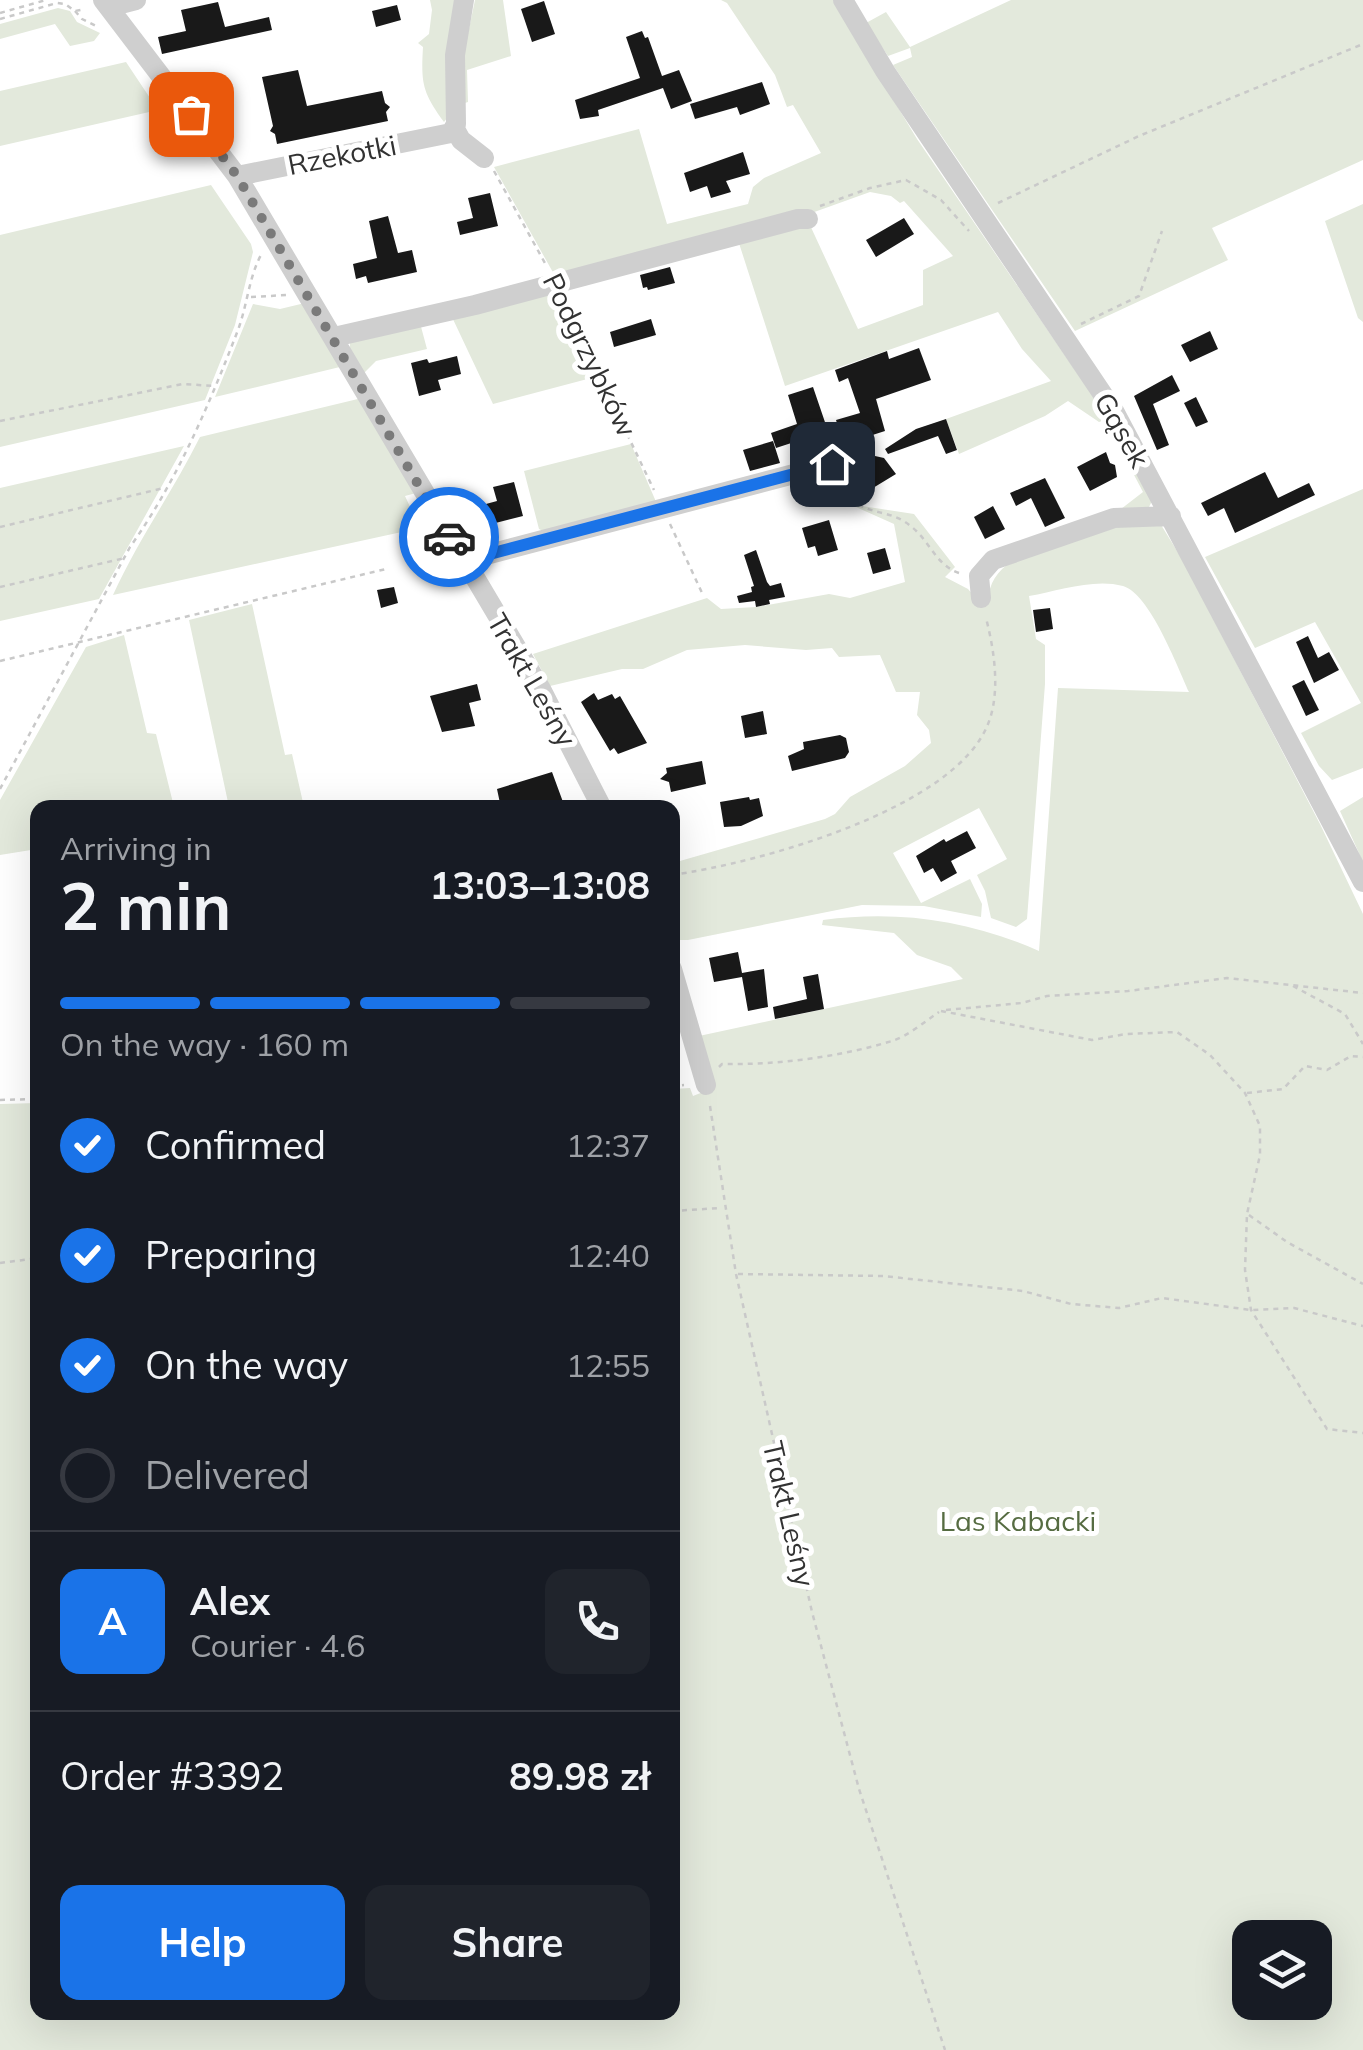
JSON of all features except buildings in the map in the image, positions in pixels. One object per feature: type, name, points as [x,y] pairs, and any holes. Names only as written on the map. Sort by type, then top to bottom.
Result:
[{"type":"street","points":[[106,3],[136,0]]},
{"type":"street","points":[[464,0],[451,132],[484,158]]},
{"type":"street","name":"Gąsek","points":[[843,0],[885,71],[1114,412],[1363,882]]},
{"type":"street","name":"Trakt Leśny","points":[[106,3],[237,176],[540,689],[598,800]]},
{"type":"street","name":"Rzekotki","points":[[237,176],[451,132]]},
{"type":"street","points":[[334,337],[475,305],[803,219]]},
{"type":"street","points":[[463,561],[828,465]]},
{"type":"street","points":[[981,598],[980,576],[993,560],[1096,523],[1135,515],[1171,516]]},
{"type":"street","points":[[680,996],[706,1084]]},
{"type":"path","points":[[0,12],[46,0]]},
{"type":"path","points":[[0,20],[57,3],[75,11],[106,3]]},
{"type":"path","points":[[981,213],[1140,136],[1363,44]]},
{"type":"path","name":"Podgrzybków","points":[[484,158],[554,282],[703,595]]},
{"type":"path","points":[[803,219],[805,212],[906,180],[941,200],[973,236]]},
{"type":"path","points":[[1062,332],[1140,296],[1162,232]]},
{"type":"path","points":[[0,789],[203,421],[250,297],[258,260],[276,241]]},
{"type":"path","points":[[250,297],[279,298],[305,289]]},
{"type":"path","points":[[0,420],[183,384],[215,386]]},
{"type":"path","points":[[828,465],[850,502],[900,519],[914,528],[945,567],[955,573],[980,576]]},
{"type":"path","points":[[0,527],[166,488]]},
{"type":"path","points":[[0,587],[125,558]]},
{"type":"path","points":[[0,661],[386,570]]},
{"type":"path","points":[[680,874],[750,861],[822,838],[910,798],[964,758],[980,741],[993,702],[994,651],[981,598]]},
{"type":"path","points":[[706,1084],[722,1064],[761,1065],[896,1040],[941,1011],[1022,1003],[1047,996],[1128,991],[1227,978],[1363,993]]},
{"type":"path","points":[[1292,985],[1345,1014],[1363,1044]]},
{"type":"path","points":[[941,1011],[1092,1040],[1177,1032],[1210,1055],[1245,1093],[1260,1126],[1260,1155],[1247,1214],[1244,1270],[1252,1310],[1328,1429],[1363,1433]]},
{"type":"path","points":[[1245,1093],[1283,1089],[1304,1066],[1327,1070],[1352,1056],[1363,1057]]},
{"type":"path","name":"Trakt Leśny","points":[[706,1084],[736,1274],[826,1665],[859,1788],[945,2050]]},
{"type":"path","points":[[0,1100],[30,1099]]},
{"type":"path","points":[[680,1211],[724,1208]]},
{"type":"path","points":[[1247,1214],[1286,1242],[1363,1284]]},
{"type":"path","points":[[0,1263],[30,1259]]},
{"type":"path","points":[[736,1274],[883,1276],[1023,1290],[1072,1304],[1120,1308],[1162,1298],[1252,1310],[1294,1308],[1363,1326]]},
{"type":"green space","points":[[430,0],[456,0],[451,113],[444,122],[424,87],[423,47],[418,43],[429,34]]},
{"type":"green space","points":[[475,0],[503,0],[511,56],[467,70],[468,102],[462,104],[461,67]]},
{"type":"green space","points":[[721,0],[833,0],[917,139],[1107,417],[1152,501],[1148,509],[1121,509],[1143,492],[1105,420],[1099,422],[1068,401],[1045,416],[959,454],[946,419],[1051,381],[1022,349],[998,312],[785,386],[737,237],[809,223],[858,329],[923,305],[923,270],[953,256],[904,201],[870,192],[806,215],[555,276],[494,167],[639,129],[667,224],[748,204],[753,187],[764,178],[821,153],[793,105],[787,107],[775,75],[727,3]]},
{"type":"green space","points":[[1011,0],[1363,0],[1363,160],[1212,228],[1228,260],[1075,331],[893,65],[912,57],[910,48],[888,56],[866,23],[886,12],[910,47]]},
{"type":"green space","points":[[58,8],[70,11],[77,22],[100,33],[94,41],[70,46],[55,24],[0,39],[0,24]]},
{"type":"green space","points":[[126,62],[158,110],[0,146],[0,91]]},
{"type":"green space","points":[[211,185],[253,252],[235,325],[205,400],[0,447],[0,235]]},
{"type":"green space","points":[[1363,204],[1363,322],[1358,318],[1325,221]]},
{"type":"green space","points":[[554,288],[595,377],[493,404],[451,315]]},
{"type":"green space","points":[[305,303],[344,366],[215,397],[253,304],[280,309]]},
{"type":"green space","points":[[420,323],[427,349],[376,361],[364,373],[350,349],[350,340]]},
{"type":"green space","points":[[362,398],[416,493],[405,496],[420,528],[113,595],[200,437]]},
{"type":"green space","points":[[631,444],[657,504],[549,534],[539,529],[524,471]]},
{"type":"green space","points":[[184,446],[99,599],[0,621],[0,488]]},
{"type":"green space","name":"Las Kabacki","points":[[830,471],[862,506],[914,514],[955,567],[945,577],[974,596],[989,594],[997,576],[1012,561],[1034,549],[1087,532],[1158,520],[1320,824],[1363,914],[1363,2050],[0,2050],[0,1104],[30,1103],[30,2020],[680,2020],[680,1089],[690,1088],[693,1096],[713,1088],[699,1036],[963,979],[951,967],[917,955],[894,933],[822,925],[823,920],[879,916],[933,920],[986,932],[1039,951],[1058,688],[1189,692],[1153,616],[1123,586],[1100,583],[1029,596],[1036,639],[1045,645],[1045,684],[1027,919],[1016,927],[991,918],[977,875],[1007,859],[979,808],[893,853],[921,903],[970,879],[982,904],[981,917],[924,906],[862,905],[680,940],[680,861],[825,819],[850,797],[905,766],[931,743],[929,730],[917,715],[920,692],[896,692],[880,655],[839,657],[832,648],[745,645],[687,650],[643,669],[622,669],[550,686],[533,654],[707,598],[721,609],[756,607],[829,594],[850,598],[905,582],[894,524],[847,503],[822,472]]},
{"type":"green space","points":[[1363,489],[1363,768],[1332,780],[1319,766],[1301,733],[1361,703],[1315,622],[1255,648],[1205,557]]},
{"type":"green space","points":[[252,604],[285,755],[292,754],[302,800],[228,800],[189,620]]},
{"type":"green space","points":[[124,635],[147,733],[156,734],[172,800],[30,800],[30,850],[0,855],[0,800],[86,647]]},
{"type":"green space","points":[[1363,797],[1363,862],[1340,811]]},
{"type":"way so far","points":[[191,114],[237,176],[449,537]]},
{"type":"route","points":[[449,537],[463,561],[832,464]]}]
